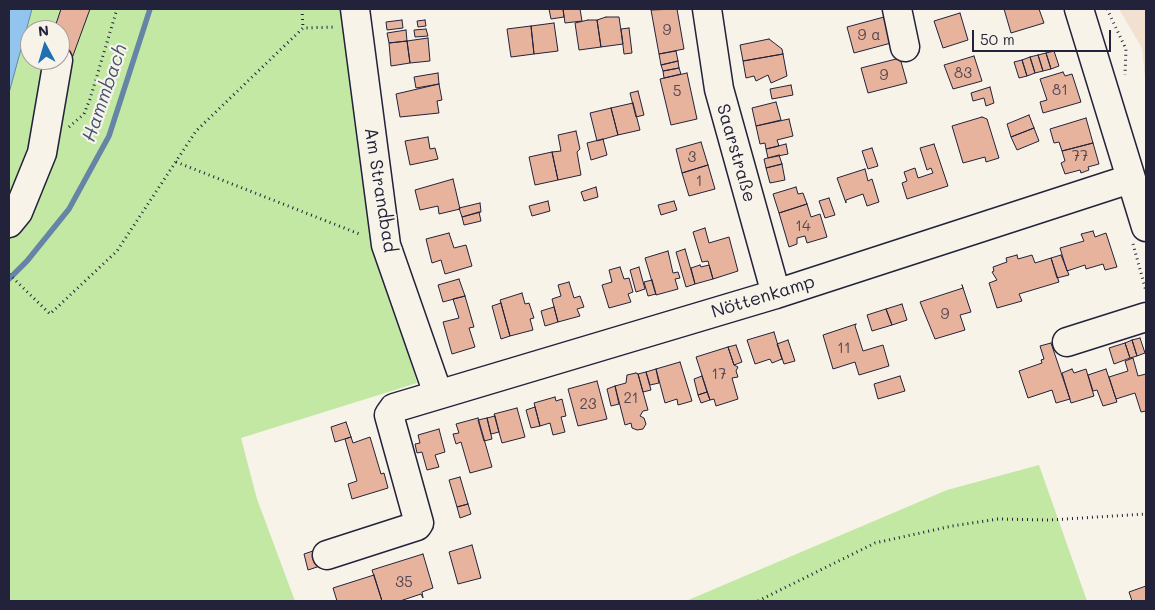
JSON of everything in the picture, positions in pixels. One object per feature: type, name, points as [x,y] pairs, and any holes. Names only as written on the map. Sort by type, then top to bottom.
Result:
[{"type":"street","name":"Saarstraße","points":[[707,9],[719,89],[776,294]]},
{"type":"street","points":[[897,9],[905,47]]},
{"type":"street","points":[[1079,9],[1146,227]]},
{"type":"street","name":"Am Strandbad","points":[[356,17],[386,244],[438,394]]},
{"type":"street","points":[[9,223],[18,212],[42,153],[56,70]]},
{"type":"street","name":"Nöttenkamp","points":[[327,554],[417,526],[419,523],[388,416],[394,408],[776,294],[1130,178]]},
{"type":"street","points":[[1067,342],[1146,317]]},
{"type":"path","points":[[42,153],[84,114],[116,9]]},
{"type":"path","points":[[302,9],[303,28]]},
{"type":"path","points":[[1107,9],[1126,50],[1125,73],[1127,82]]},
{"type":"path","points":[[9,274],[50,314],[117,251],[196,131],[303,28],[356,17]]},
{"type":"path","points":[[176,162],[386,244]]},
{"type":"path","points":[[758,601],[875,543],[998,518],[1049,520],[1146,514]]},
{"type":"shaded area","points":[[1119,9],[1146,9],[1146,88],[1142,48]]},
{"type":"green space","points":[[32,9],[345,9],[377,251],[417,383],[241,438],[257,499],[295,601],[9,601],[9,93],[20,53],[20,70],[70,70],[70,20],[29,20]]},
{"type":"green space","points":[[1039,465],[1087,601],[686,601],[947,490]]},
{"type":"water","points":[[9,9],[32,9],[29,20],[20,20],[20,53],[9,93]]},
{"type":"building","points":[[61,9],[90,9],[71,61],[70,20],[57,20]]},
{"type":"building","points":[[549,9],[563,9],[564,17],[551,19]]},
{"type":"building","points":[[563,9],[580,9],[582,21],[565,23]]},
{"type":"building","points":[[677,9],[684,49],[659,54],[651,10]]},
{"type":"building","points":[[1004,9],[1039,9],[1044,23],[1011,33]]},
{"type":"building","points":[[960,13],[968,40],[943,48],[934,21]]},
{"type":"building","points":[[606,17],[619,17],[623,44],[601,47],[597,20]]},
{"type":"building","points":[[884,17],[891,43],[854,53],[847,27]]},
{"type":"building","points":[[402,20],[403,28],[387,30],[386,22]]},
{"type":"building","points":[[425,20],[426,26],[418,27],[417,21]]},
{"type":"building","points":[[597,20],[601,47],[579,50],[575,23]]},
{"type":"building","points":[[554,23],[558,51],[534,54],[531,26]]},
{"type":"building","points":[[531,26],[534,54],[511,57],[507,29]]},
{"type":"building","points":[[629,28],[632,53],[624,54],[621,29]]},
{"type":"building","points":[[426,29],[428,36],[415,37],[414,30]]},
{"type":"building","points":[[406,30],[407,41],[389,43],[387,33]]},
{"type":"building","points":[[428,38],[430,61],[410,63],[407,41]]},
{"type":"building","points":[[769,39],[782,49],[783,54],[743,61],[740,45]]},
{"type":"building","points":[[407,41],[410,63],[391,66],[389,43]]},
{"type":"building","points":[[676,51],[678,61],[661,65],[659,54]]},
{"type":"building","points":[[1054,51],[1059,66],[1051,69],[1046,53]]},
{"type":"building","points":[[1046,53],[1051,69],[1043,71],[1038,55]]},
{"type":"building","points":[[783,54],[787,76],[771,83],[768,75],[756,81],[754,76],[746,78],[743,61]]},
{"type":"building","points":[[1038,55],[1043,71],[1035,73],[1030,57]]},
{"type":"building","points":[[974,56],[982,81],[953,89],[944,65]]},
{"type":"building","points":[[1030,57],[1035,73],[1027,76],[1022,60]]},
{"type":"building","points":[[900,58],[907,83],[868,93],[861,68]]},
{"type":"building","points":[[1022,60],[1027,76],[1019,78],[1014,62]]},
{"type":"building","points":[[678,61],[679,68],[663,71],[661,65]]},
{"type":"building","points":[[679,68],[681,74],[664,78],[663,71]]},
{"type":"building","points":[[1063,72],[1065,76],[1072,74],[1081,102],[1043,113],[1040,102],[1047,100],[1040,79]]},
{"type":"building","points":[[438,73],[439,84],[416,88],[414,77]]},
{"type":"building","points":[[687,73],[697,119],[671,125],[660,79]]},
{"type":"building","points":[[439,84],[442,100],[437,101],[439,113],[400,117],[396,94]]},
{"type":"building","points":[[791,85],[793,95],[772,99],[770,89]]},
{"type":"building","points":[[990,87],[994,103],[986,106],[984,98],[973,101],[971,93]]},
{"type":"building","points":[[638,91],[644,115],[636,117],[630,93]]},
{"type":"building","points":[[776,102],[781,120],[756,126],[752,108]]},
{"type":"building","points":[[633,103],[640,130],[618,135],[611,108]]},
{"type":"building","points":[[611,108],[618,135],[597,141],[590,113]]},
{"type":"building","points":[[1029,115],[1034,128],[1011,137],[1007,124]]},
{"type":"building","points":[[982,117],[987,119],[999,158],[986,162],[985,157],[963,163],[952,126]]},
{"type":"building","points":[[1086,118],[1093,143],[1062,151],[1059,142],[1054,143],[1050,129]]},
{"type":"building","points":[[789,119],[793,136],[777,140],[779,146],[766,149],[765,143],[760,144],[756,126]]},
{"type":"building","points":[[1034,128],[1039,141],[1017,150],[1011,137]]},
{"type":"building","points":[[576,131],[580,149],[577,152],[581,175],[558,180],[552,152],[561,151],[558,135]]},
{"type":"building","points":[[428,137],[430,149],[435,148],[438,159],[410,165],[405,141]]},
{"type":"building","points":[[603,139],[607,155],[591,160],[587,143]]},
{"type":"building","points":[[701,142],[708,165],[682,173],[676,149]]},
{"type":"building","points":[[1093,143],[1099,164],[1088,167],[1089,170],[1081,173],[1080,170],[1065,174],[1061,163],[1065,161],[1062,151]]},
{"type":"building","points":[[786,144],[788,154],[768,158],[766,149]]},
{"type":"building","points":[[934,144],[948,186],[907,199],[902,183],[907,181],[904,172],[915,168],[918,178],[933,173],[931,168],[927,170],[920,148]]},
{"type":"building","points":[[872,148],[878,166],[868,169],[862,151]]},
{"type":"building","points":[[552,152],[558,180],[535,185],[529,157]]},
{"type":"building","points":[[779,155],[782,164],[766,168],[764,159]]},
{"type":"building","points":[[782,164],[785,180],[770,183],[766,168]]},
{"type":"building","points":[[708,165],[715,189],[689,196],[682,173]]},
{"type":"building","points":[[865,169],[868,181],[872,179],[879,202],[867,206],[863,194],[846,200],[846,203],[837,178]]},
{"type":"building","points":[[453,179],[460,209],[439,214],[438,206],[420,210],[415,190]]},
{"type":"building","points":[[596,187],[598,197],[584,201],[581,192]]},
{"type":"building","points":[[796,187],[798,194],[803,193],[807,204],[779,213],[773,194]]},
{"type":"building","points":[[829,198],[835,215],[825,218],[819,201]]},
{"type":"building","points":[[548,201],[550,211],[532,216],[529,206]]},
{"type":"building","points":[[674,201],[677,210],[661,215],[658,205]]},
{"type":"building","points":[[480,203],[481,212],[462,217],[459,208]]},
{"type":"building","points":[[807,204],[811,217],[820,214],[827,237],[807,243],[805,236],[797,238],[797,244],[789,247],[779,213]]},
{"type":"building","points":[[479,212],[481,221],[464,225],[462,217]]},
{"type":"building","points":[[705,228],[709,243],[729,237],[738,271],[713,279],[708,261],[702,262],[693,232]]},
{"type":"building","points":[[1093,231],[1095,237],[1106,233],[1117,267],[1105,270],[1103,264],[1086,269],[1085,265],[1067,271],[1060,248],[1084,241],[1081,234]]},
{"type":"building","points":[[449,233],[454,248],[466,245],[472,266],[445,274],[441,260],[432,263],[426,239]]},
{"type":"building","points":[[685,249],[695,284],[686,287],[676,252]]},
{"type":"building","points":[[668,251],[673,273],[678,272],[680,278],[675,279],[678,289],[656,295],[645,258]]},
{"type":"building","points":[[1017,255],[1018,259],[1032,255],[1035,263],[1051,258],[1059,282],[1019,294],[1022,301],[997,308],[989,283],[997,280],[992,272],[994,271],[993,267],[1007,262],[1006,258]]},
{"type":"building","points":[[1061,255],[1069,275],[1057,278],[1051,258]]},
{"type":"building","points":[[700,265],[701,267],[709,265],[713,279],[695,284],[691,268]]},
{"type":"building","points":[[620,267],[624,279],[629,278],[633,292],[628,294],[631,302],[609,308],[602,285],[612,282],[609,270]]},
{"type":"building","points":[[639,267],[645,289],[636,292],[630,270]]},
{"type":"building","points":[[459,279],[465,296],[443,302],[438,285]]},
{"type":"building","points":[[652,280],[656,294],[648,296],[644,282]]},
{"type":"building","points":[[569,282],[574,298],[580,296],[584,307],[577,309],[580,316],[558,322],[552,299],[561,296],[558,285]]},
{"type":"building","points":[[963,288],[971,312],[960,315],[965,330],[935,339],[920,302]]},
{"type":"building","points":[[522,293],[525,304],[529,303],[534,318],[530,319],[533,330],[510,336],[500,300]]},
{"type":"building","points":[[465,296],[474,327],[469,328],[475,347],[452,354],[443,322],[459,318],[453,299]]},
{"type":"building","points":[[501,303],[510,336],[501,339],[492,306]]},
{"type":"building","points":[[902,304],[907,320],[892,325],[886,309]]},
{"type":"building","points":[[554,307],[558,322],[545,326],[541,311]]},
{"type":"building","points":[[886,309],[892,325],[872,331],[867,315]]},
{"type":"building","points":[[856,324],[863,351],[883,345],[889,366],[859,375],[855,362],[833,369],[823,335]]},
{"type":"building","points":[[774,332],[782,359],[772,363],[770,359],[755,364],[747,340]]},
{"type":"building","points":[[1140,338],[1145,353],[1137,356],[1132,340]]},
{"type":"building","points":[[788,340],[795,361],[784,364],[777,344]]},
{"type":"building","points":[[1132,340],[1137,356],[1130,358],[1125,343]]},
{"type":"building","points":[[1051,343],[1070,399],[1056,403],[1052,390],[1028,398],[1019,371],[1042,363],[1041,360],[1044,359],[1040,346]]},
{"type":"building","points":[[1125,343],[1130,358],[1114,364],[1109,348]]},
{"type":"building","points":[[736,345],[742,362],[734,365],[728,347]]},
{"type":"building","points":[[728,347],[734,365],[738,367],[736,371],[738,377],[732,378],[738,399],[716,406],[714,399],[710,400],[696,357]]},
{"type":"building","points":[[1133,358],[1138,376],[1146,374],[1146,411],[1141,412],[1135,393],[1116,399],[1109,377],[1128,371],[1125,361]]},
{"type":"building","points":[[680,362],[692,401],[678,405],[677,399],[665,403],[656,369]]},
{"type":"building","points":[[656,369],[659,383],[650,385],[646,372]]},
{"type":"building","points":[[1072,369],[1074,373],[1086,369],[1094,396],[1071,403],[1062,373]]},
{"type":"building","points":[[1106,369],[1117,402],[1103,406],[1097,390],[1093,391],[1088,375]]},
{"type":"building","points":[[646,372],[651,390],[643,392],[638,374]]},
{"type":"building","points":[[638,374],[648,410],[643,411],[640,416],[644,418],[646,424],[643,429],[637,430],[632,428],[631,423],[625,425],[615,386],[626,383],[627,375]]},
{"type":"building","points":[[702,376],[707,392],[698,395],[694,379]]},
{"type":"building","points":[[900,376],[905,391],[878,399],[874,384]]},
{"type":"building","points":[[597,381],[607,419],[578,426],[568,389]]},
{"type":"building","points":[[615,386],[619,404],[611,406],[607,389]]},
{"type":"building","points":[[707,392],[710,400],[701,403],[698,395]]},
{"type":"building","points":[[555,397],[556,401],[562,399],[566,416],[561,417],[565,432],[553,435],[550,423],[540,426],[534,403]]},
{"type":"building","points":[[535,407],[540,426],[531,428],[526,410]]},
{"type":"building","points":[[517,408],[525,437],[502,443],[494,414]]},
{"type":"building","points":[[495,416],[499,432],[491,434],[487,418]]},
{"type":"building","points":[[478,418],[492,467],[470,473],[461,442],[456,444],[453,434],[459,433],[456,424]]},
{"type":"building","points":[[487,418],[492,439],[484,441],[478,420]]},
{"type":"building","points":[[346,422],[351,437],[335,442],[331,427]]},
{"type":"building","points":[[439,429],[445,452],[435,455],[439,467],[427,470],[422,452],[417,453],[415,444],[420,443],[418,435]]},
{"type":"building","points":[[351,437],[353,443],[370,437],[381,474],[384,473],[388,488],[352,499],[348,484],[357,481],[345,439]]},
{"type":"building","points":[[460,477],[468,504],[457,507],[449,480]]},
{"type":"building","points":[[468,504],[471,514],[460,518],[457,507]]},
{"type":"building","points":[[472,545],[481,578],[458,584],[449,552]]},
{"type":"building","points":[[319,549],[323,565],[308,570],[304,554]]},
{"type":"building","points":[[423,554],[433,588],[422,592],[423,598],[421,594],[400,601],[382,601],[372,570]]},
{"type":"building","points":[[374,575],[382,601],[337,601],[333,588]]},
{"type":"building","points":[[1146,586],[1146,601],[1132,601],[1129,592]]},
{"type":"waterway","name":"Hammbach","points":[[9,279],[27,261],[69,209],[109,136],[150,9]]}]
